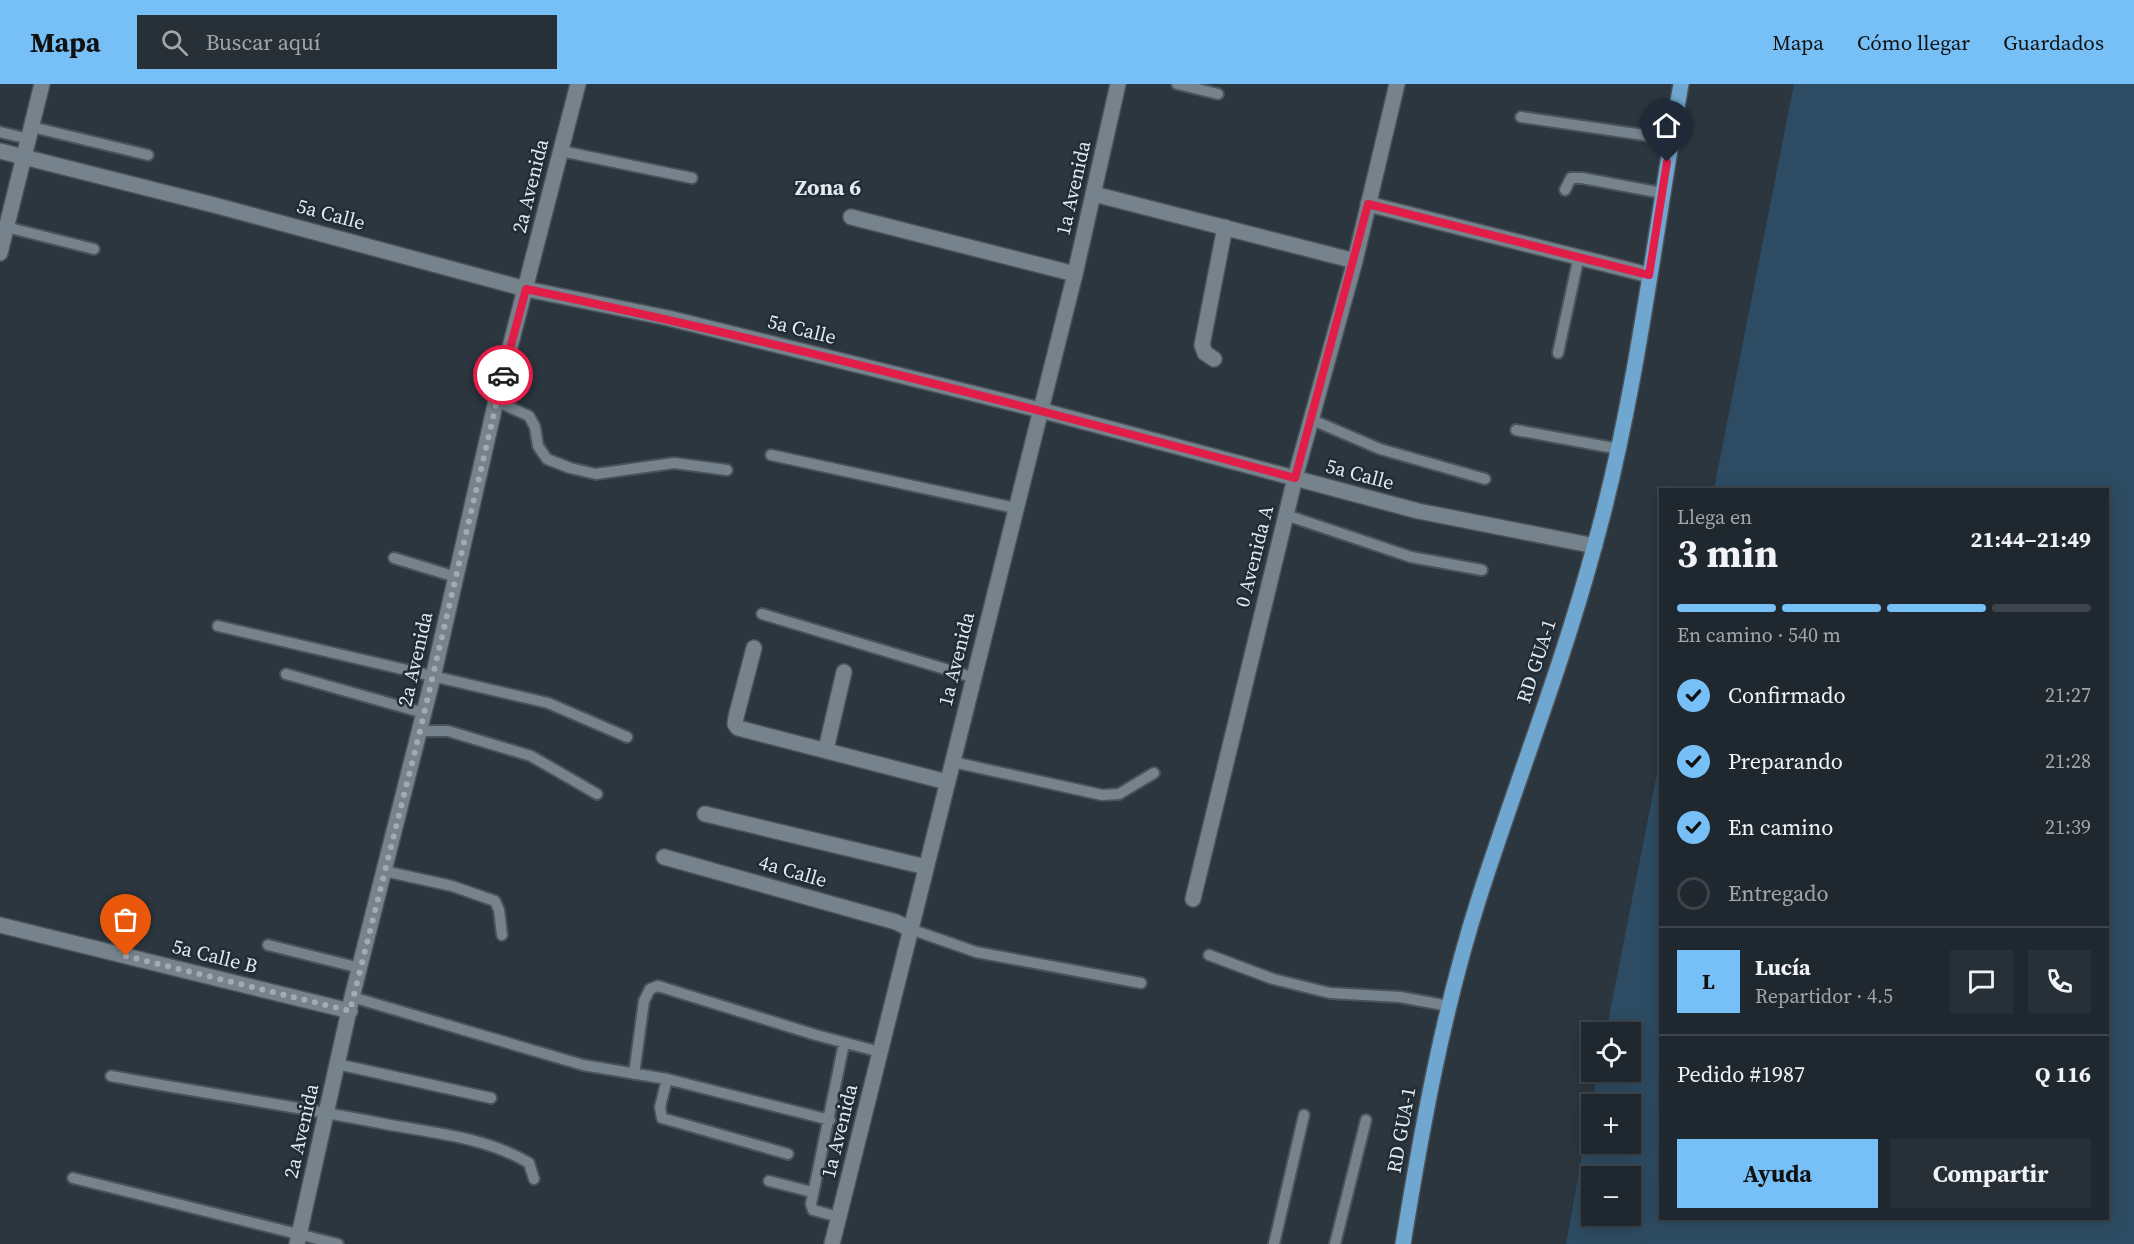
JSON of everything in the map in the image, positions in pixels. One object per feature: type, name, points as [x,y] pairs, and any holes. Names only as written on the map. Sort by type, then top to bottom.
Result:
[{"type":"main road","name":"RD GUA-1","points":[[1403,1244],[1434,1069],[1449,1006],[1479,900],[1595,546],[1618,449],[1681,84]]},
{"type":"street","points":[[0,253],[42,84]]},
{"type":"street","name":"2a Avenida","points":[[298,1239],[351,1004],[433,677],[496,401],[578,84]]},
{"type":"street","name":"1a Avenida","points":[[835,1243],[839,1217],[953,762],[972,677],[1076,274],[1118,84]]},
{"type":"street","name":"0 Avenida A","points":[[1193,899],[1295,478],[1354,261],[1397,84]]},
{"type":"street","name":"5a Calle","points":[[0,151],[214,204],[526,289],[668,318],[1040,410],[1418,511],[1595,546]]},
{"type":"street","points":[[1094,194],[1354,261]]},
{"type":"street","points":[[1368,204],[1649,275]]},
{"type":"street","points":[[851,217],[1076,274]]},
{"type":"street","points":[[1214,359],[1205,353],[1202,345],[1225,227]]},
{"type":"street","points":[[754,648],[735,724],[738,728],[947,782]]},
{"type":"street","points":[[826,749],[844,672]]},
{"type":"street","points":[[705,814],[926,867]]},
{"type":"street","name":"4a Calle","points":[[664,857],[896,922],[910,929]]},
{"type":"street","name":"5a Calle B","points":[[0,925],[351,1004]]},
{"type":"lane","points":[[1177,84],[1218,94]]},
{"type":"lane","points":[[1521,117],[1671,139]]},
{"type":"lane","points":[[0,132],[30,133],[148,155]]},
{"type":"lane","points":[[561,152],[692,177]]},
{"type":"lane","points":[[1565,190],[1571,178],[1582,177],[1662,193]]},
{"type":"lane","points":[[6,227],[94,249]]},
{"type":"lane","points":[[1558,353],[1579,256]]},
{"type":"lane","points":[[496,401],[529,416],[535,427],[538,446],[547,459],[570,468],[596,474],[674,463],[727,470]]},
{"type":"lane","points":[[1310,419],[1380,448],[1485,479]]},
{"type":"lane","points":[[1516,430],[1618,449]]},
{"type":"lane","points":[[771,455],[1015,508]]},
{"type":"lane","points":[[1286,515],[1411,557],[1482,570]]},
{"type":"lane","points":[[394,558],[456,577]]},
{"type":"lane","points":[[762,614],[972,677]]},
{"type":"lane","points":[[218,626],[548,703],[627,737]]},
{"type":"lane","points":[[286,674],[424,713]]},
{"type":"lane","points":[[420,731],[448,731],[531,756],[597,794]]},
{"type":"lane","points":[[953,762],[1102,795],[1119,794],[1154,773]]},
{"type":"lane","points":[[384,871],[452,886],[495,901],[499,909],[502,935]]},
{"type":"lane","points":[[910,929],[976,952],[1141,983]]},
{"type":"lane","points":[[268,945],[360,968]]},
{"type":"lane","points":[[1209,956],[1273,979],[1330,993],[1400,997],[1449,1006]]},
{"type":"lane","points":[[634,1074],[644,1001],[650,989],[658,986],[880,1052]]},
{"type":"lane","points":[[351,1004],[583,1065],[667,1079],[830,1120]]},
{"type":"lane","points":[[839,1217],[813,1210],[812,1192],[830,1120],[844,1043]]},
{"type":"lane","points":[[337,1064],[491,1098]]},
{"type":"lane","points":[[111,1076],[225,1098],[326,1111],[482,1142],[529,1164],[534,1179]]},
{"type":"lane","points":[[667,1079],[660,1107],[662,1118],[788,1154]]},
{"type":"lane","points":[[1274,1244],[1304,1115]]},
{"type":"lane","points":[[1335,1244],[1366,1120]]},
{"type":"lane","points":[[73,1178],[298,1239],[338,1244]]},
{"type":"lane","points":[[770,1180],[812,1192]]},
{"type":"shaded area","points":[[1794,84],[2134,84],[2134,1244],[1566,1244],[1582,1154],[1641,1154],[1641,1094],[1594,1094],[1596,1082],[1641,1082],[1641,1022],[1608,1022],[1659,763],[1659,1220],[2109,1220],[2109,488],[1714,488]]},
{"type":"way so far","points":[[126,956],[350,1011],[420,731],[503,375]]},
{"type":"district","name":"Zona 6","points":[[828,187]]},
{"type":"route","points":[[503,375],[526,289],[713,329],[1040,410],[1295,478],[1368,204],[1649,275],[1667,162]]}]
